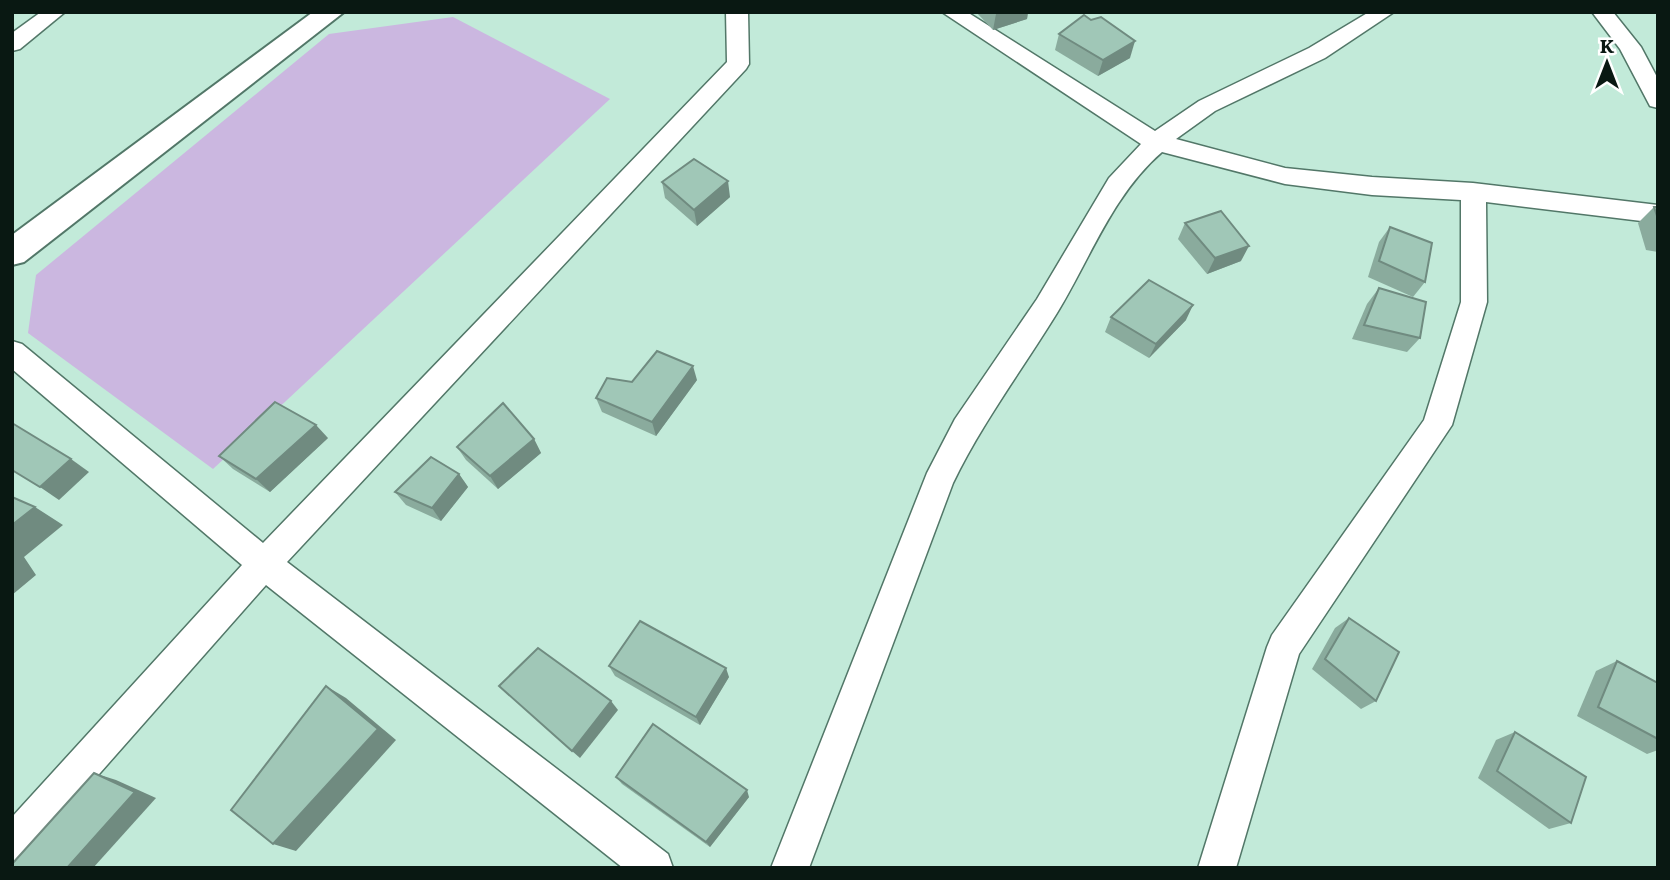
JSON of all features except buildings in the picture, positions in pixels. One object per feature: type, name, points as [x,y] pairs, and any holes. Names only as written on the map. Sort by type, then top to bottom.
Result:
[{"type":"main road","points":[[12,253],[331,12]]},
{"type":"street","points":[[12,44],[55,12]]},
{"type":"street","points":[[12,845],[264,564],[738,64],[737,12]]},
{"type":"street","points":[[952,12],[1156,142],[1286,176],[1372,186],[1473,192],[1658,214]]},
{"type":"street","points":[[790,868],[938,482],[965,428],[1047,306],[1118,184],[1156,142],[1207,106],[1317,53],[1384,12]]},
{"type":"street","points":[[1602,12],[1630,47],[1658,101]]},
{"type":"street","points":[[1217,868],[1284,648],[1437,425],[1474,302],[1473,192]]},
{"type":"street","points":[[12,352],[264,564],[654,868]]},
{"type":"shaded area","points":[[453,17],[610,99],[213,469],[28,333],[36,275],[329,34]]}]
